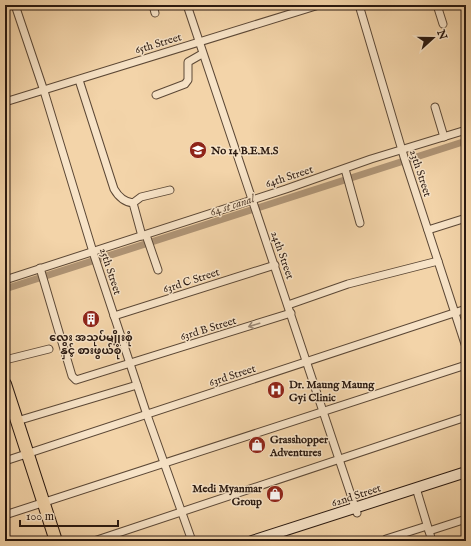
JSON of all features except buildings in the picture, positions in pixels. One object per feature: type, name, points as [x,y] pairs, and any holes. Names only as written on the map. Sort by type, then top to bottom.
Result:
[{"type":"main road","points":[[5,384],[56,541]]},
{"type":"main road","name":"62nd Street","points":[[416,491],[466,472]]},
{"type":"main road","name":"62nd Street","points":[[252,541],[416,491],[466,478]]},
{"type":"main road","name":"62nd Street","points":[[274,541],[356,510]]},
{"type":"street","name":"25th Street","points":[[16,5],[44,91],[94,257],[131,363],[147,415],[192,541]]},
{"type":"street","points":[[153,5],[155,12]]},
{"type":"street","name":"24th Street","points":[[187,5],[202,54],[275,265],[356,510]]},
{"type":"street","name":"65th Street","points":[[5,102],[318,5]]},
{"type":"street","name":"23th Street","points":[[359,5],[404,156],[466,347]]},
{"type":"street","points":[[437,5],[443,24]]},
{"type":"street","points":[[156,95],[185,84],[188,80],[188,62],[202,54]]},
{"type":"street","points":[[79,80],[114,189],[122,199],[133,203]]},
{"type":"street","points":[[435,107],[444,137]]},
{"type":"street","name":"64th Street","points":[[5,280],[42,274],[404,156],[444,137],[466,130]]},
{"type":"street","points":[[346,174],[360,223]]},
{"type":"street","points":[[133,203],[141,198],[170,190]]},
{"type":"street","points":[[133,203],[158,270]]},
{"type":"street","points":[[428,230],[466,218]]},
{"type":"street","points":[[288,305],[348,284],[438,261]]},
{"type":"street","name":"63rd C Street","points":[[114,316],[275,265]]},
{"type":"street","name":"63rd B Street","points":[[42,274],[74,379],[131,363],[291,313]]},
{"type":"street","name":"63rd Street","points":[[5,461],[466,310]]},
{"type":"street","points":[[5,360],[49,349]]},
{"type":"street","points":[[5,515],[466,365]]},
{"type":"street","points":[[17,421],[137,385]]},
{"type":"street","points":[[94,541],[466,418]]},
{"type":"street","points":[[416,491],[432,541]]},
{"type":"street","points":[[386,539],[466,519]]},
{"type":"waterway","name":"64 st canal","points":[[5,289],[466,141]]},
{"type":"place","name":"No 14 B.E.M.S","points":[[198,150]]},
{"type":"place","name":"လွေး အသုပ်မျိုးစုံ နှင့် စားဖွယ်စုံ","points":[[91,319]]},
{"type":"place","name":"Dr. Maung Maung Gyi Clinic","points":[[276,390]]},
{"type":"place","name":"Grasshopper Adventures","points":[[257,445]]},
{"type":"place","name":"Medi Myanmar Group","points":[[275,494]]}]
